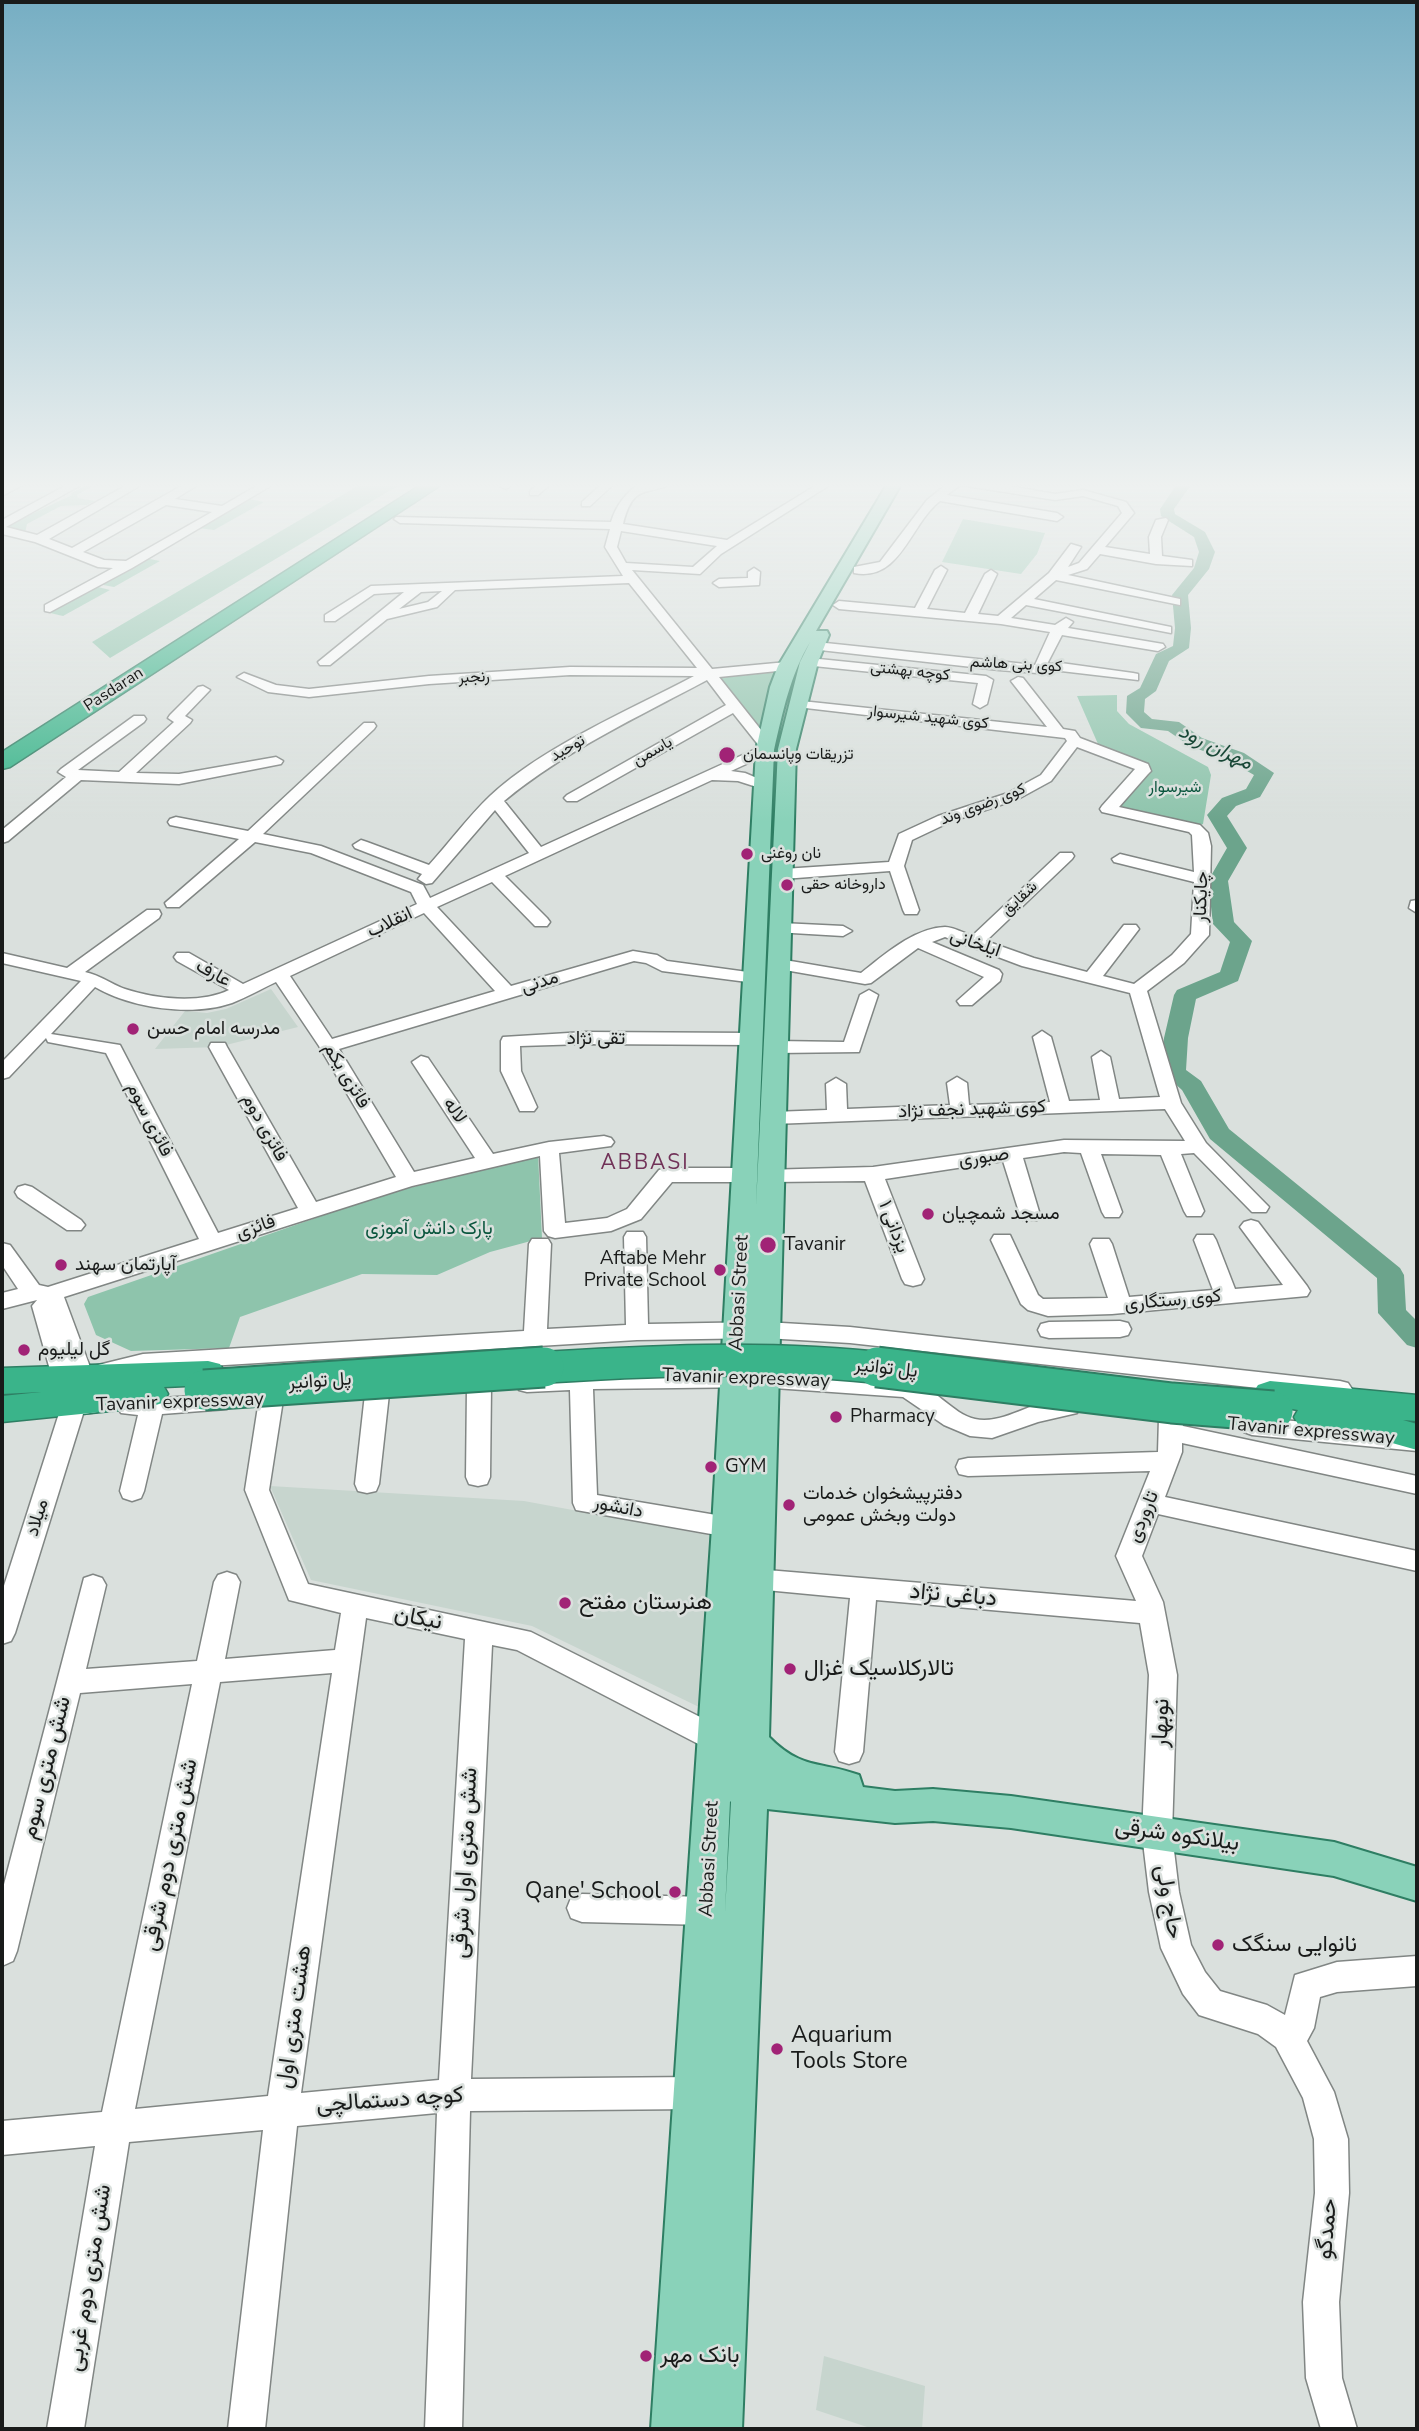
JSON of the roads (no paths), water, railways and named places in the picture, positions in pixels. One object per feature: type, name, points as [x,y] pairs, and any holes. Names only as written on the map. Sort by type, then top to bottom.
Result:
[{"type":"highway","name":"Pasdaran","points":[[37,716],[230,594]]},
{"type":"highway","name":"Pasdaran","points":[[2,762],[263,594]]},
{"type":"highway","name":"پل توانیر","points":[[206,1381],[635,1361],[751,1360],[876,1367],[1172,1403],[1271,1403]]},
{"type":"highway","name":"Tavanir expressway","points":[[2,1381],[73,1386],[113,1397],[206,1381]]},
{"type":"highway","name":"Tavanir expressway","points":[[2,1409],[73,1386]]},
{"type":"highway","name":"Tavanir expressway","points":[[1271,1403],[1417,1407]]},
{"type":"highway","name":"Tavanir expressway","points":[[1271,1403],[1377,1426],[1417,1440]]},
{"type":"main road","name":"Abbasi Street","points":[[767,971],[781,928],[788,749],[811,653],[842,594]]},
{"type":"main road","name":"Abbasi Street","points":[[719,2429],[750,1790],[755,1578],[749,1376],[767,971],[763,784],[765,747],[779,687],[811,653],[844,594]]},
{"type":"main road","name":"Abbasi Street","points":[[758,1175],[773,1118],[764,1037]]},
{"type":"main road","name":"Abbasi Street","points":[[674,2429],[728,1527],[749,1376]]},
{"type":"main road","name":"بیلانکوه شرقی","points":[[751,1742],[768,1761],[790,1775],[892,1792],[933,1805]]},
{"type":"main road","name":"بیلانکوه شرقی","points":[[714,1784],[895,1807],[933,1805],[1011,1812],[1334,1860],[1417,1884]]},
{"type":"street","points":[[50,608],[75,594]]},
{"type":"street","points":[[330,618],[364,594]]},
{"type":"street","points":[[325,662],[410,594]]},
{"type":"street","points":[[383,616],[428,608],[447,594]]},
{"type":"street","points":[[645,594],[765,747]]},
{"type":"street","points":[[919,613],[928,594]]},
{"type":"street","points":[[968,618],[980,594]]},
{"type":"street","points":[[1001,621],[1033,594]]},
{"type":"street","points":[[1056,594],[1114,608]]},
{"type":"street","points":[[1143,594],[1175,601]]},
{"type":"street","points":[[1026,601],[1166,631]]},
{"type":"street","points":[[811,653],[919,613],[1062,626],[1094,647],[1158,647]]},
{"type":"street","points":[[1041,663],[1062,626]]},
{"type":"street","points":[[627,672],[629,647]]},
{"type":"street","points":[[811,653],[889,700]]},
{"type":"street","name":"رنجبر","points":[[244,677],[273,689],[309,693],[429,680],[570,671],[708,673],[811,653]]},
{"type":"street","name":"کوی بنی هاشم","points":[[811,653],[1037,669],[1061,667],[1133,677]]},
{"type":"street","name":"کوچه بهشتی","points":[[811,653],[986,680],[980,704]]},
{"type":"street","name":"کوی شهید شیرسوار","points":[[811,653],[1070,734],[1074,741]]},
{"type":"street","points":[[570,671],[575,654]]},
{"type":"street","name":"توحید","points":[[361,845],[429,876],[495,800],[523,777],[566,750],[708,673]]},
{"type":"street","name":"کوی شهید شیرسوار","points":[[1018,681],[1058,732]]},
{"type":"street","points":[[122,777],[186,720],[175,718],[203,690]]},
{"type":"street","name":"یاسمن","points":[[572,798],[734,706]]},
{"type":"street","points":[[139,719],[66,772],[77,775],[180,779],[276,761]]},
{"type":"street","points":[[173,903],[251,837],[369,726]]},
{"type":"street","name":"کوی رضوی وند","points":[[896,866],[905,837],[944,819],[1013,796],[1046,778],[1074,741]]},
{"type":"street","name":"چایکنار","points":[[1074,741],[1143,767],[1143,771],[1108,809],[1198,830],[1203,846],[1200,935],[1178,959],[1148,979],[1138,990]]},
{"type":"street","name":"انقلاب","points":[[2,958],[93,979],[118,993],[162,1002],[195,1003],[225,999],[705,778],[765,747]]},
{"type":"street","points":[[705,778],[726,774],[763,784]]},
{"type":"street","points":[[2,838],[77,775]]},
{"type":"street","points":[[495,800],[538,854]]},
{"type":"street","points":[[176,822],[315,849],[417,889],[426,905],[507,993]]},
{"type":"street","name":"شقایق","points":[[975,942],[1066,856]]},
{"type":"street","points":[[1120,859],[1202,878]]},
{"type":"street","points":[[783,874],[896,866],[911,910]]},
{"type":"street","points":[[494,874],[541,922]]},
{"type":"street","points":[[70,974],[153,914]]},
{"type":"street","points":[[781,928],[843,931]]},
{"type":"street","points":[[1091,979],[1130,929]]},
{"type":"street","name":"ایلخانی","points":[[767,971],[865,979],[918,942],[946,932],[1001,954],[1138,990]]},
{"type":"street","points":[[918,942],[993,974],[994,977],[966,1001]]},
{"type":"street","name":"مدنی","points":[[328,1046],[633,956],[651,959],[662,966],[767,971]]},
{"type":"street","name":"عارف","points":[[183,957],[243,991]]},
{"type":"street","name":"فائزی یکم","points":[[280,975],[328,1046],[408,1180]]},
{"type":"street","points":[[2,1073],[11,1054],[93,979]]},
{"type":"street","points":[[1138,990],[1171,1103],[1199,1147]]},
{"type":"street","points":[[764,1037],[852,1048],[869,995]]},
{"type":"street","name":"تقی نژاد","points":[[527,1107],[511,1071],[510,1041],[764,1037]]},
{"type":"street","points":[[1042,1037],[1061,1107]]},
{"type":"street","name":"فائزی سوم","points":[[55,1038],[113,1049],[212,1243]]},
{"type":"street","name":"فائزی دوم","points":[[218,1047],[310,1210]]},
{"type":"street","points":[[1101,1058],[1111,1106]]},
{"type":"street","name":"لاله","points":[[421,1062],[487,1161]]},
{"type":"street","points":[[957,1083],[960,1110]]},
{"type":"street","points":[[836,1084],[837,1115]]},
{"type":"street","name":"کوی شهید نجف نژاد","points":[[773,1118],[1171,1103]]},
{"type":"street","name":"فائزی","points":[[2,1301],[212,1243],[408,1180],[549,1148],[604,1142]]},
{"type":"street","name":"صبوری","points":[[549,1148],[555,1231],[611,1224],[634,1214],[666,1175],[873,1174],[1063,1146],[1168,1149],[1199,1147]]},
{"type":"street","points":[[1089,1147],[1112,1212]]},
{"type":"street","name":"کوی رستگاری","points":[[1135,1366],[1120,1329],[1116,1306],[1298,1291],[1255,1217],[1199,1147]]},
{"type":"street","points":[[1168,1149],[1194,1210]]},
{"type":"street","points":[[1011,1154],[1030,1214]]},
{"type":"street","name":"یزدانی ۱","points":[[873,1174],[913,1279]]},
{"type":"street","points":[[25,1192],[74,1225]]},
{"type":"street","points":[[635,1237],[645,1332],[662,1341],[665,1354],[661,1367],[650,1377]]},
{"type":"street","points":[[1002,1240],[1029,1299],[1036,1305],[1048,1308],[1116,1306],[1101,1244]]},
{"type":"street","points":[[1205,1240],[1227,1297]]},
{"type":"street","points":[[535,1339],[540,1244]]},
{"type":"street","points":[[2,1250],[47,1289],[73,1386]]},
{"type":"street","points":[[1049,1330],[1120,1329]]},
{"type":"street","name":"Tavanir expressway","points":[[73,1386],[142,1362],[645,1332],[751,1330],[850,1335],[1346,1390],[1417,1407]]},
{"type":"street","points":[[846,1382],[837,1371],[834,1356],[840,1343],[850,1335]]},
{"type":"street","name":"Tavanir expressway","points":[[73,1386],[106,1408],[650,1377],[749,1376],[846,1382],[909,1390],[952,1419],[970,1427],[992,1429],[1035,1414],[1069,1407],[1171,1425],[1417,1440]]},
{"type":"street","name":"دانشور","points":[[581,1381],[585,1503],[728,1527]]},
{"type":"street","name":"میلاد","points":[[3,1624],[73,1386]]},
{"type":"street","points":[[478,1477],[479,1387]]},
{"type":"street","points":[[367,1484],[377,1394]]},
{"type":"street","name":"نیکان","points":[[271,1400],[257,1490],[298,1593],[522,1640],[716,1739]]},
{"type":"street","points":[[132,1491],[152,1406]]},
{"type":"street","points":[[1171,1425],[1417,1485]]},
{"type":"street","name":"تاروردی","points":[[1152,1613],[1129,1556],[1170,1452],[1171,1425]]},
{"type":"street","points":[[968,1467],[1166,1461]]},
{"type":"street","points":[[1150,1503],[1417,1561]]},
{"type":"street","name":"دباغی نژاد","points":[[755,1578],[1152,1613]]},
{"type":"street","name":"شش متری دوم شرقی","points":[[115,2127],[227,1582]]},
{"type":"street","name":"شش متری سوم","points":[[2,1951],[93,1585]]},
{"type":"street","points":[[849,1752],[864,1588]]},
{"type":"street","name":"هشت متری اول","points":[[247,2429],[282,2110],[355,1606]]},
{"type":"street","name":"نوبهار","points":[[1152,1613],[1163,1675],[1157,1833]]},
{"type":"street","name":"شش متری اول شرقی","points":[[444,2429],[454,2095],[479,1631]]},
{"type":"street","points":[[69,1682],[346,1661]]},
{"type":"street","name":"حاج ولی","points":[[1157,1833],[1164,1892],[1176,1948],[1194,1983],[1210,2004],[1267,2021],[1286,2036]]},
{"type":"street","points":[[582,1908],[707,1910]]},
{"type":"street","points":[[1286,2036],[1298,2028],[1307,1986],[1336,1977],[1417,1972]]},
{"type":"street","name":"حمدگو","points":[[1286,2036],[1318,2092],[1331,2139],[1332,2193],[1321,2302],[1324,2378],[1339,2429]]},
{"type":"street","name":"کوچه دستمالچی","points":[[2,2138],[454,2095],[696,2093]]},
{"type":"street","name":"شش متری دوم غربی","points":[[65,2429],[115,2127]]},
{"type":"waterway","name":"مهران رود","points":[[1180,594],[1183,628],[1181,648],[1162,658],[1147,691],[1136,696],[1135,713],[1147,724],[1173,726],[1196,742],[1237,757],[1265,773],[1253,793],[1229,802],[1217,815],[1237,848],[1218,881],[1224,924],[1241,941],[1230,976],[1185,995],[1176,1038],[1174,1072],[1192,1086],[1219,1134],[1390,1275],[1392,1313],[1417,1338]]},
{"type":"place","name":"تزریقات وپانسمان","points":[[727,755]]},
{"type":"place","name":"نان روغنی","points":[[747,854]]},
{"type":"place","name":"داروخانه حقی","points":[[787,885]]},
{"type":"place","name":"مدرسه امام حسن","points":[[133,1029]]},
{"type":"place","name":"مسجد شمچیان","points":[[928,1214]]},
{"type":"place","name":"Tavanir","points":[[768,1245]]},
{"type":"place","name":"آپارتمان سهند","points":[[61,1265]]},
{"type":"place","name":"Aftabe Mehr Private School","points":[[720,1270]]},
{"type":"place","name":"گل لیلیوم","points":[[24,1350]]},
{"type":"place","name":"Pharmacy","points":[[836,1417]]},
{"type":"place","name":"GYM","points":[[711,1467]]},
{"type":"place","name":"دفترپیشخوان خدمات دولت وبخش عمومی","points":[[789,1505]]},
{"type":"place","name":"هنرستان مفتح","points":[[565,1603]]},
{"type":"place","name":"تالارکلاسیک غزال","points":[[790,1669]]},
{"type":"place","name":"Qane' School","points":[[675,1892]]},
{"type":"place","name":"نانوایی سنگک","points":[[1218,1945]]},
{"type":"place","name":"Aquarium Tools Store","points":[[777,2049]]},
{"type":"place","name":"بانک مهر","points":[[646,2356]]},
{"type":"district","name":"ABBASI","points":[[645,1164]]},
{"type":"park label","name":"شیرسوار","points":[[1175,788]]},
{"type":"park label","name":"پارک دانش آموزی","points":[[429,1229]]}]
